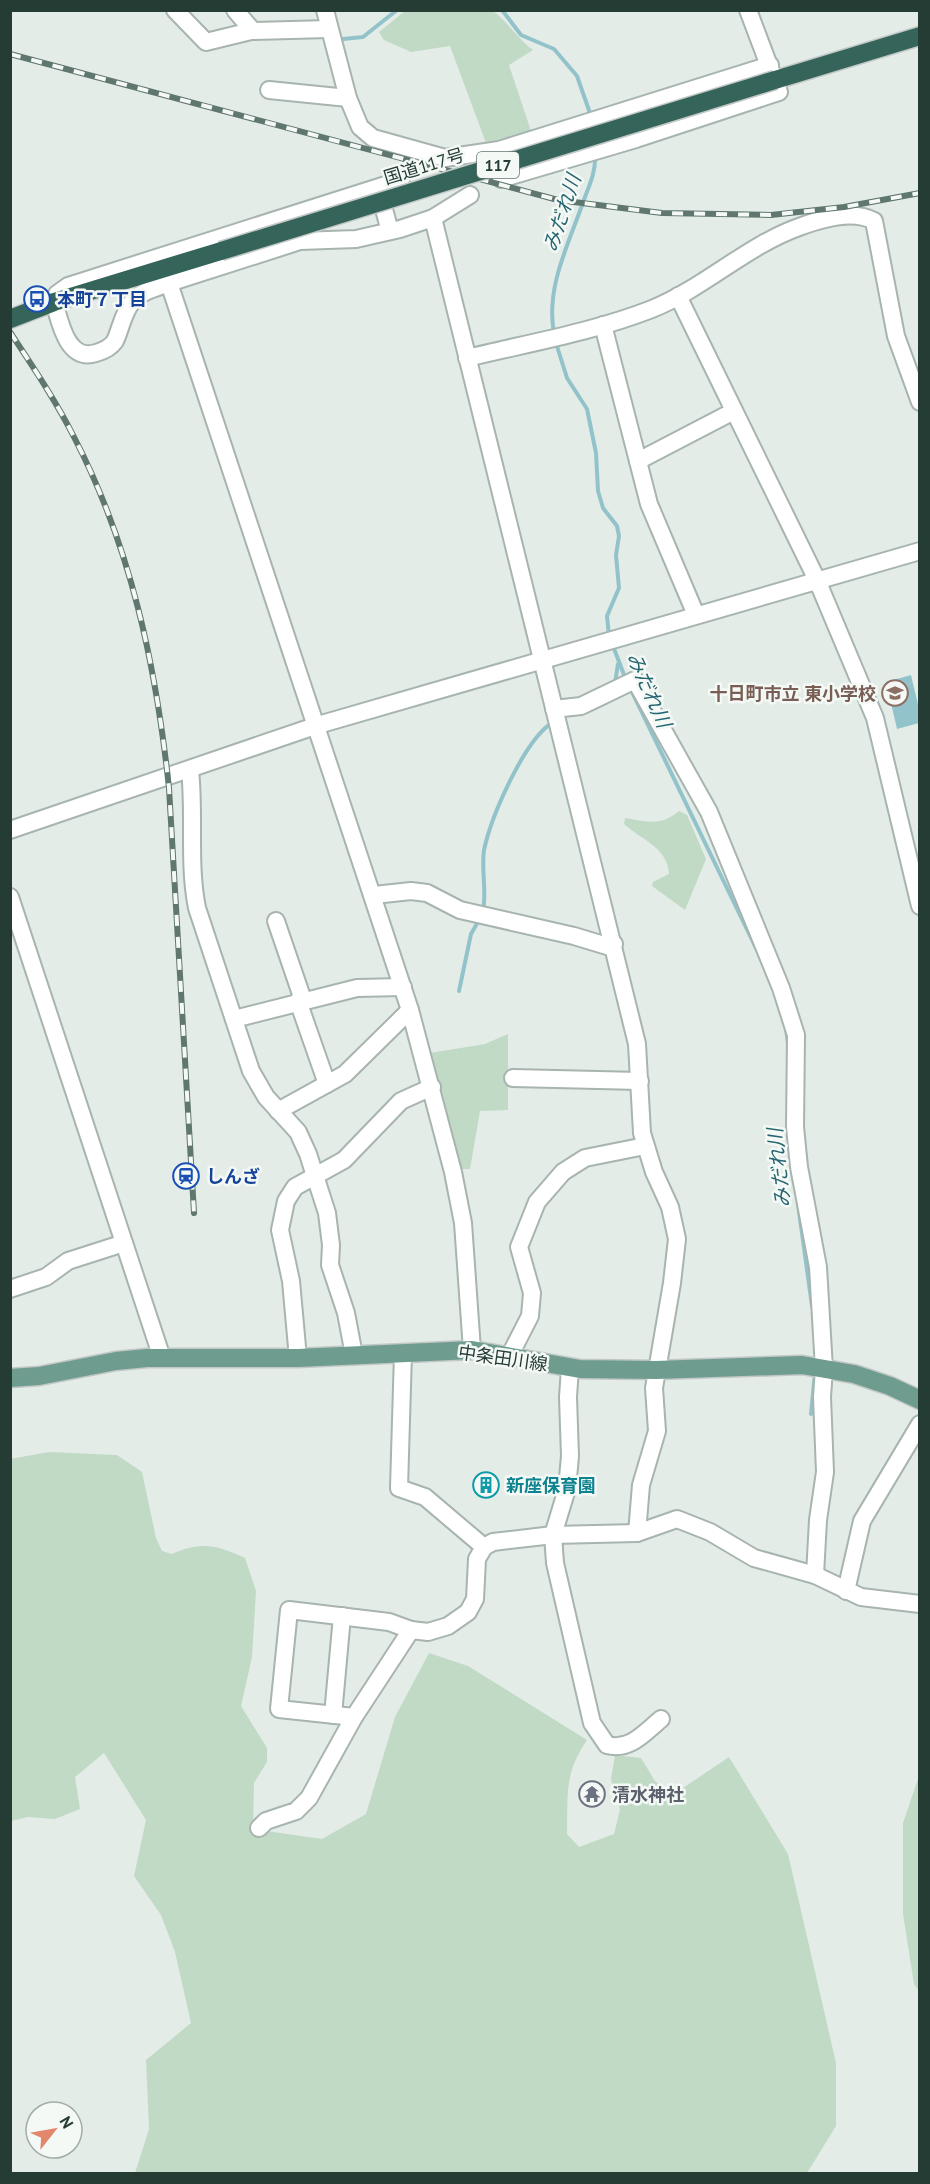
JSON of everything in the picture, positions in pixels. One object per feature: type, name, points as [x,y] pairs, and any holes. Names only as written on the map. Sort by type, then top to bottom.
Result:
[{"type":"highway","name":"国道117号","points":[[10,319],[54,302],[221,251],[773,73],[920,36]]},
{"type":"main road","name":"中条田川線","points":[[10,1378],[39,1376],[116,1360],[298,1358],[472,1350],[570,1368],[656,1370],[802,1365],[890,1386],[919,1400]]},
{"type":"street","points":[[175,10],[206,42],[253,31],[329,29]]},
{"type":"street","points":[[235,10],[253,31]]},
{"type":"street","points":[[325,10],[348,99],[360,127],[373,138],[445,158],[499,150],[773,73]]},
{"type":"street","points":[[501,179],[775,95],[779,92],[773,73],[748,10]]},
{"type":"street","points":[[269,90],[348,99]]},
{"type":"street","points":[[553,133],[563,160]]},
{"type":"street","points":[[400,180],[68,286],[57,294],[54,302],[69,345],[78,352],[91,355],[102,352],[114,343],[130,303],[140,294],[169,282],[300,241],[356,239],[433,219],[470,195]]},
{"type":"street","points":[[377,187],[390,231]]},
{"type":"street","points":[[467,358],[603,325],[652,309],[678,297],[785,232],[820,219],[864,216],[874,221],[896,336],[920,402]]},
{"type":"street","points":[[433,219],[637,1044],[645,1146],[670,1207],[677,1239],[654,1388],[657,1431],[641,1485],[637,1533]]},
{"type":"street","points":[[169,282],[374,895],[432,1087],[463,1223],[472,1350]]},
{"type":"street","points":[[678,297],[817,580],[875,718],[920,906]]},
{"type":"street","points":[[603,325],[649,504],[696,615]]},
{"type":"street","points":[[638,461],[734,411]]},
{"type":"street","points":[[10,830],[318,725],[920,551]]},
{"type":"street","points":[[554,709],[581,706],[635,680],[709,812],[781,988],[796,1035],[795,1127],[799,1167],[818,1268],[825,1369],[822,1397],[825,1472],[818,1520],[815,1575]]},
{"type":"street","points":[[190,770],[194,805],[193,886],[197,908],[251,1071],[266,1097],[298,1132],[308,1154],[327,1213],[331,1245],[330,1265],[346,1313],[354,1355]]},
{"type":"street","points":[[374,895],[411,891],[427,893],[460,910],[574,936],[607,946],[614,945]]},
{"type":"street","points":[[10,897],[162,1358]]},
{"type":"street","points":[[276,921],[327,1084]]},
{"type":"street","points":[[234,1019],[357,988],[403,987]]},
{"type":"street","points":[[278,1110],[345,1074],[410,1010]]},
{"type":"street","points":[[513,1078],[640,1082]]},
{"type":"street","points":[[298,1358],[291,1281],[280,1230],[285,1201],[295,1187],[344,1160],[400,1101],[432,1087]]},
{"type":"street","points":[[509,1357],[530,1316],[532,1293],[519,1247],[537,1202],[563,1172],[585,1158],[645,1146]]},
{"type":"street","points":[[10,1289],[46,1277],[68,1261],[124,1243]]},
{"type":"street","points":[[403,1353],[399,1488],[425,1497],[484,1547]]},
{"type":"street","points":[[570,1368],[568,1397],[570,1456],[567,1489],[553,1535],[555,1563],[595,1731],[607,1745],[619,1748],[627,1746],[661,1719]]},
{"type":"street","points":[[846,1591],[862,1521],[920,1424]]},
{"type":"street","points":[[354,1717],[279,1709],[289,1610],[389,1622],[411,1630],[428,1632],[448,1626],[468,1612],[475,1599],[477,1559],[484,1547],[493,1542],[553,1535],[637,1533],[677,1519],[710,1532],[753,1558],[815,1575],[861,1597],[920,1604]]},
{"type":"street","points":[[333,1715],[342,1616]]},
{"type":"street","points":[[259,1828],[266,1821],[296,1811],[309,1798],[354,1717],[411,1630]]},
{"type":"green space","points":[[405,11],[493,11],[503,20],[533,50],[509,65],[531,131],[486,143],[450,46],[411,52],[384,40],[379,32]]},
{"type":"green space","points":[[679,811],[687,815],[706,859],[685,910],[652,886],[653,882],[669,874],[664,857],[653,845],[624,824],[625,818],[660,821]]},
{"type":"green space","points":[[508,1034],[508,1110],[480,1111],[470,1169],[461,1169],[430,1053],[485,1044]]},
{"type":"green space","points":[[49,1452],[117,1455],[142,1472],[156,1538],[162,1551],[172,1554],[192,1547],[209,1546],[245,1558],[256,1591],[252,1657],[241,1706],[267,1748],[267,1762],[254,1783],[253,1829],[322,1839],[366,1814],[395,1717],[429,1653],[468,1666],[587,1740],[574,1763],[568,1796],[567,1834],[579,1847],[614,1834],[620,1810],[611,1779],[615,1755],[641,1758],[655,1781],[668,1793],[677,1792],[729,1757],[788,1854],[836,2063],[836,2126],[807,2173],[135,2173],[149,2129],[146,2060],[191,2023],[175,1952],[161,1915],[134,1876],[146,1820],[104,1753],[75,1777],[80,1809],[55,1819],[28,1817],[11,1821],[10,1459]]},
{"type":"green space","points":[[919,1776],[920,1991],[914,1984],[903,1914],[903,1823]]},
{"type":"water","points":[[911,675],[919,709],[919,723],[897,729],[886,682]]},
{"type":"waterway","points":[[343,39],[363,37],[397,10]]},
{"type":"waterway","name":"みだれ川","points":[[502,10],[521,35],[554,49],[577,76],[591,116]]},
{"type":"waterway","name":"みだれ川","points":[[554,333],[552,316],[556,281],[592,177],[595,156]]},
{"type":"waterway","name":"みだれ川","points":[[556,343],[567,378],[587,409],[596,453],[598,491],[603,508],[617,526],[619,536],[616,555],[619,588],[607,616],[609,636]]},
{"type":"waterway","name":"みだれ川","points":[[613,646],[626,680]]},
{"type":"waterway","points":[[615,683],[618,664]]},
{"type":"waterway","name":"みだれ川","points":[[631,690],[756,948]]},
{"type":"waterway","points":[[583,713],[606,703]]},
{"type":"waterway","points":[[483,910],[484,850],[501,800],[531,745],[553,722]]},
{"type":"waterway","points":[[459,991],[471,934],[479,920]]},
{"type":"waterway","name":"みだれ川","points":[[786,1028],[788,1044]]},
{"type":"waterway","name":"みだれ川","points":[[798,1204],[812,1306]]},
{"type":"waterway","name":"みだれ川","points":[[811,1414],[815,1373]]},
{"type":"railway","points":[[10,54],[558,200],[662,213],[771,215],[844,207],[920,193]]},
{"type":"railway","points":[[10,332],[60,410],[94,479],[126,564],[148,652],[164,742],[169,788],[194,1213]]},
{"type":"place","name":"本町７丁目","points":[[37,299]]},
{"type":"place","name":"十日町市立 東小学校","points":[[895,693]]},
{"type":"place","name":"しんざ","points":[[186,1176]]},
{"type":"place","name":"新座保育園","points":[[486,1485]]},
{"type":"place","name":"清水神社","points":[[592,1794]]}]
